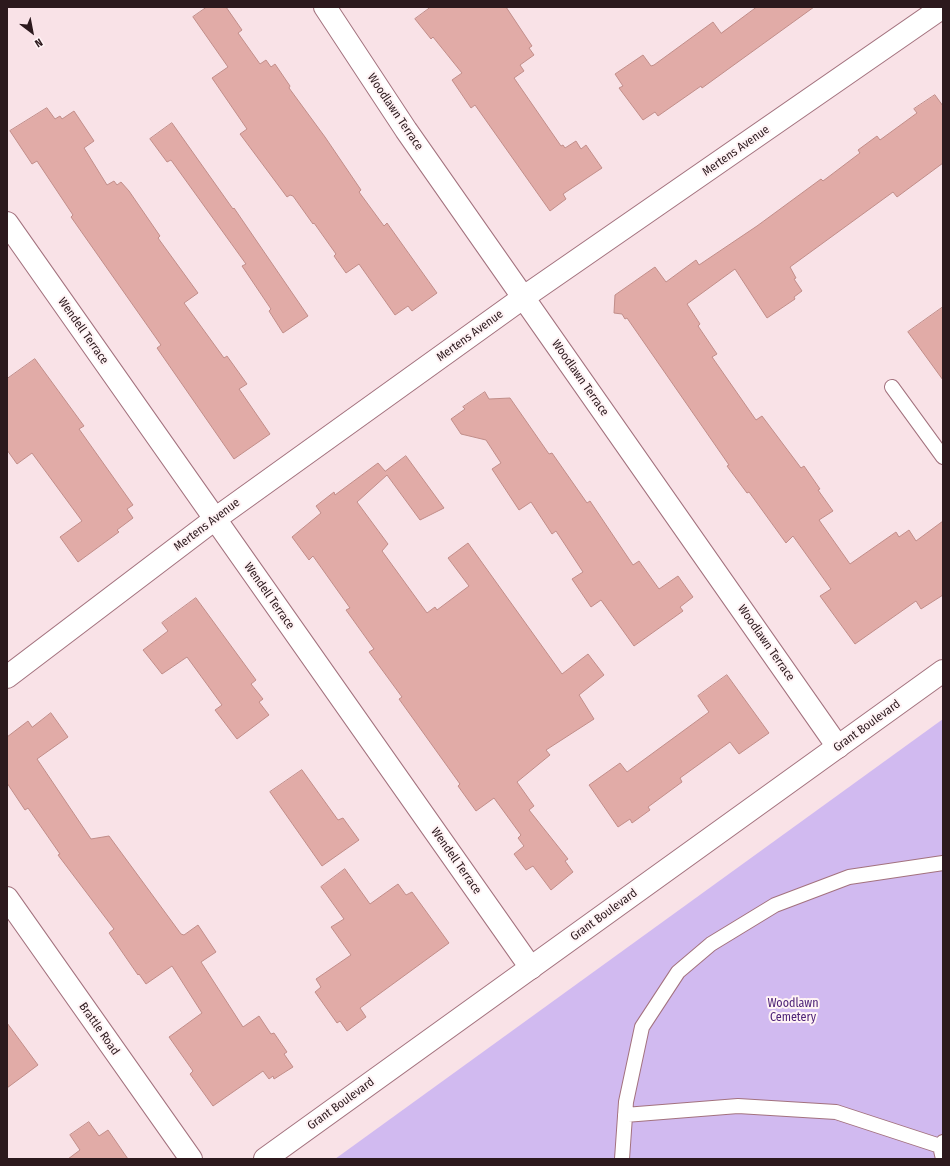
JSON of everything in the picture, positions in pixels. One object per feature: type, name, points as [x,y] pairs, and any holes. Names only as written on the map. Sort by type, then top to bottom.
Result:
[{"type":"street","name":"Woodlawn Terrace","points":[[325,7],[406,130],[838,746]]},
{"type":"street","name":"Mertens Avenue","points":[[7,677],[215,519],[524,298],[943,7]]},
{"type":"street","name":"Wendell Terrace","points":[[7,223],[531,968]]},
{"type":"street","name":"Grant Boulevard","points":[[265,1159],[943,671]]},
{"type":"street","name":"Brattle Road","points":[[7,898],[191,1159]]},
{"type":"lane","points":[[892,387],[943,457]]},
{"type":"lane","points":[[622,1159],[626,1102],[642,1028],[678,972],[711,944],[775,905],[849,877],[943,863]]},
{"type":"lane","points":[[625,1115],[738,1106],[836,1112],[942,1149]]},
{"type":"green space","name":"Woodlawn Cemetery","points":[[943,719],[943,1159],[335,1159]]},
{"type":"building","points":[[207,7],[226,7],[242,30],[238,33],[260,64],[266,60],[271,67],[275,64],[290,86],[289,88],[361,190],[359,192],[384,226],[387,223],[437,293],[412,311],[408,306],[395,315],[359,264],[346,273],[334,256],[336,254],[314,223],[313,224],[293,196],[290,195],[287,197],[240,134],[247,129],[212,78],[228,67],[193,17]]},
{"type":"building","points":[[431,7],[506,7],[532,46],[529,48],[534,55],[520,65],[524,71],[514,78],[561,146],[563,145],[565,148],[576,141],[581,149],[586,145],[602,168],[563,194],[566,199],[550,211],[475,105],[471,108],[452,80],[462,73],[433,37],[431,39],[415,19]]},
{"type":"building","points":[[757,7],[814,7],[702,88],[701,86],[658,116],[655,112],[643,120],[619,88],[623,86],[615,74],[643,55],[651,66],[654,65],[713,22],[721,33]]},
{"type":"building","points":[[935,95],[943,106],[943,163],[897,197],[893,192],[790,267],[796,278],[794,279],[802,291],[794,297],[795,299],[767,318],[735,269],[687,304],[700,324],[698,326],[717,354],[712,357],[756,420],[762,416],[801,468],[804,466],[820,489],[818,490],[833,511],[819,520],[850,564],[896,532],[899,537],[909,530],[916,541],[943,521],[943,595],[921,609],[916,601],[855,644],[820,596],[831,589],[793,536],[786,543],[749,492],[747,493],[727,466],[729,465],[627,318],[625,319],[622,314],[614,313],[615,295],[655,267],[666,282],[696,260],[699,265],[757,226],[821,179],[823,181],[860,153],[858,150],[877,136],[880,140],[917,113],[914,109]]},
{"type":"building","points":[[47,108],[55,119],[60,116],[62,119],[74,111],[94,141],[84,148],[107,185],[114,181],[117,185],[121,182],[129,191],[160,236],[158,238],[198,293],[184,303],[224,358],[227,356],[247,384],[239,389],[270,434],[234,459],[157,348],[161,345],[71,217],[73,215],[37,161],[32,164],[10,131]]},
{"type":"building","points":[[172,123],[233,209],[234,208],[308,316],[283,333],[269,311],[271,309],[242,266],[246,264],[171,160],[167,162],[150,139]]},
{"type":"building","points":[[943,307],[943,380],[908,332]]},
{"type":"building","points":[[35,359],[84,426],[79,429],[133,505],[127,509],[133,518],[117,530],[119,532],[78,562],[60,537],[82,521],[32,453],[17,464],[7,450],[7,379]]},
{"type":"building","points":[[485,392],[489,399],[510,398],[549,454],[552,453],[587,503],[590,501],[633,565],[639,561],[659,589],[678,576],[693,597],[680,607],[683,611],[634,646],[601,600],[591,607],[572,579],[583,572],[556,531],[552,534],[531,502],[519,510],[492,469],[501,463],[486,440],[461,434],[451,419],[465,409],[463,407]]},
{"type":"building","points":[[406,456],[444,508],[420,520],[387,475],[357,502],[388,544],[382,551],[427,613],[435,607],[437,610],[469,586],[448,558],[468,543],[562,674],[588,654],[604,675],[579,695],[594,719],[546,750],[550,755],[517,782],[534,806],[529,810],[568,859],[565,861],[573,872],[551,890],[533,866],[526,870],[514,854],[524,846],[518,838],[521,835],[494,798],[476,811],[458,786],[460,784],[399,699],[402,697],[369,652],[374,649],[346,610],[350,608],[313,556],[309,560],[292,537],[321,513],[316,506],[334,492],[335,495],[378,463],[385,471]]},
{"type":"building","points":[[196,598],[256,680],[251,684],[263,699],[259,702],[269,715],[237,739],[215,710],[222,705],[187,657],[162,674],[143,650],[168,631],[162,623]]},
{"type":"building","points":[[727,675],[769,733],[739,754],[730,742],[680,778],[682,782],[648,807],[650,810],[632,823],[630,819],[618,827],[589,785],[620,763],[627,772],[709,712],[698,696]]},
{"type":"building","points":[[51,713],[68,737],[37,759],[91,839],[109,836],[181,934],[184,935],[198,925],[216,952],[201,962],[243,1027],[259,1016],[271,1034],[274,1033],[287,1052],[284,1054],[293,1067],[274,1079],[273,1076],[269,1079],[263,1071],[213,1106],[190,1074],[193,1071],[169,1037],[202,1013],[172,966],[146,984],[139,974],[138,975],[109,933],[114,929],[58,855],[60,854],[28,808],[25,810],[7,783],[7,737],[28,721],[32,727]]},
{"type":"building","points":[[302,770],[338,820],[343,818],[359,840],[322,866],[270,792]]},
{"type":"building","points":[[345,869],[370,904],[398,884],[406,895],[412,892],[449,943],[360,1008],[366,1017],[347,1031],[340,1021],[337,1023],[315,992],[321,987],[316,979],[351,955],[331,927],[344,919],[321,887]]},
{"type":"building","points":[[7,1023],[38,1065],[7,1088]]},
{"type":"building","points":[[89,1122],[99,1136],[108,1130],[128,1159],[68,1159],[80,1150],[70,1135]]}]
